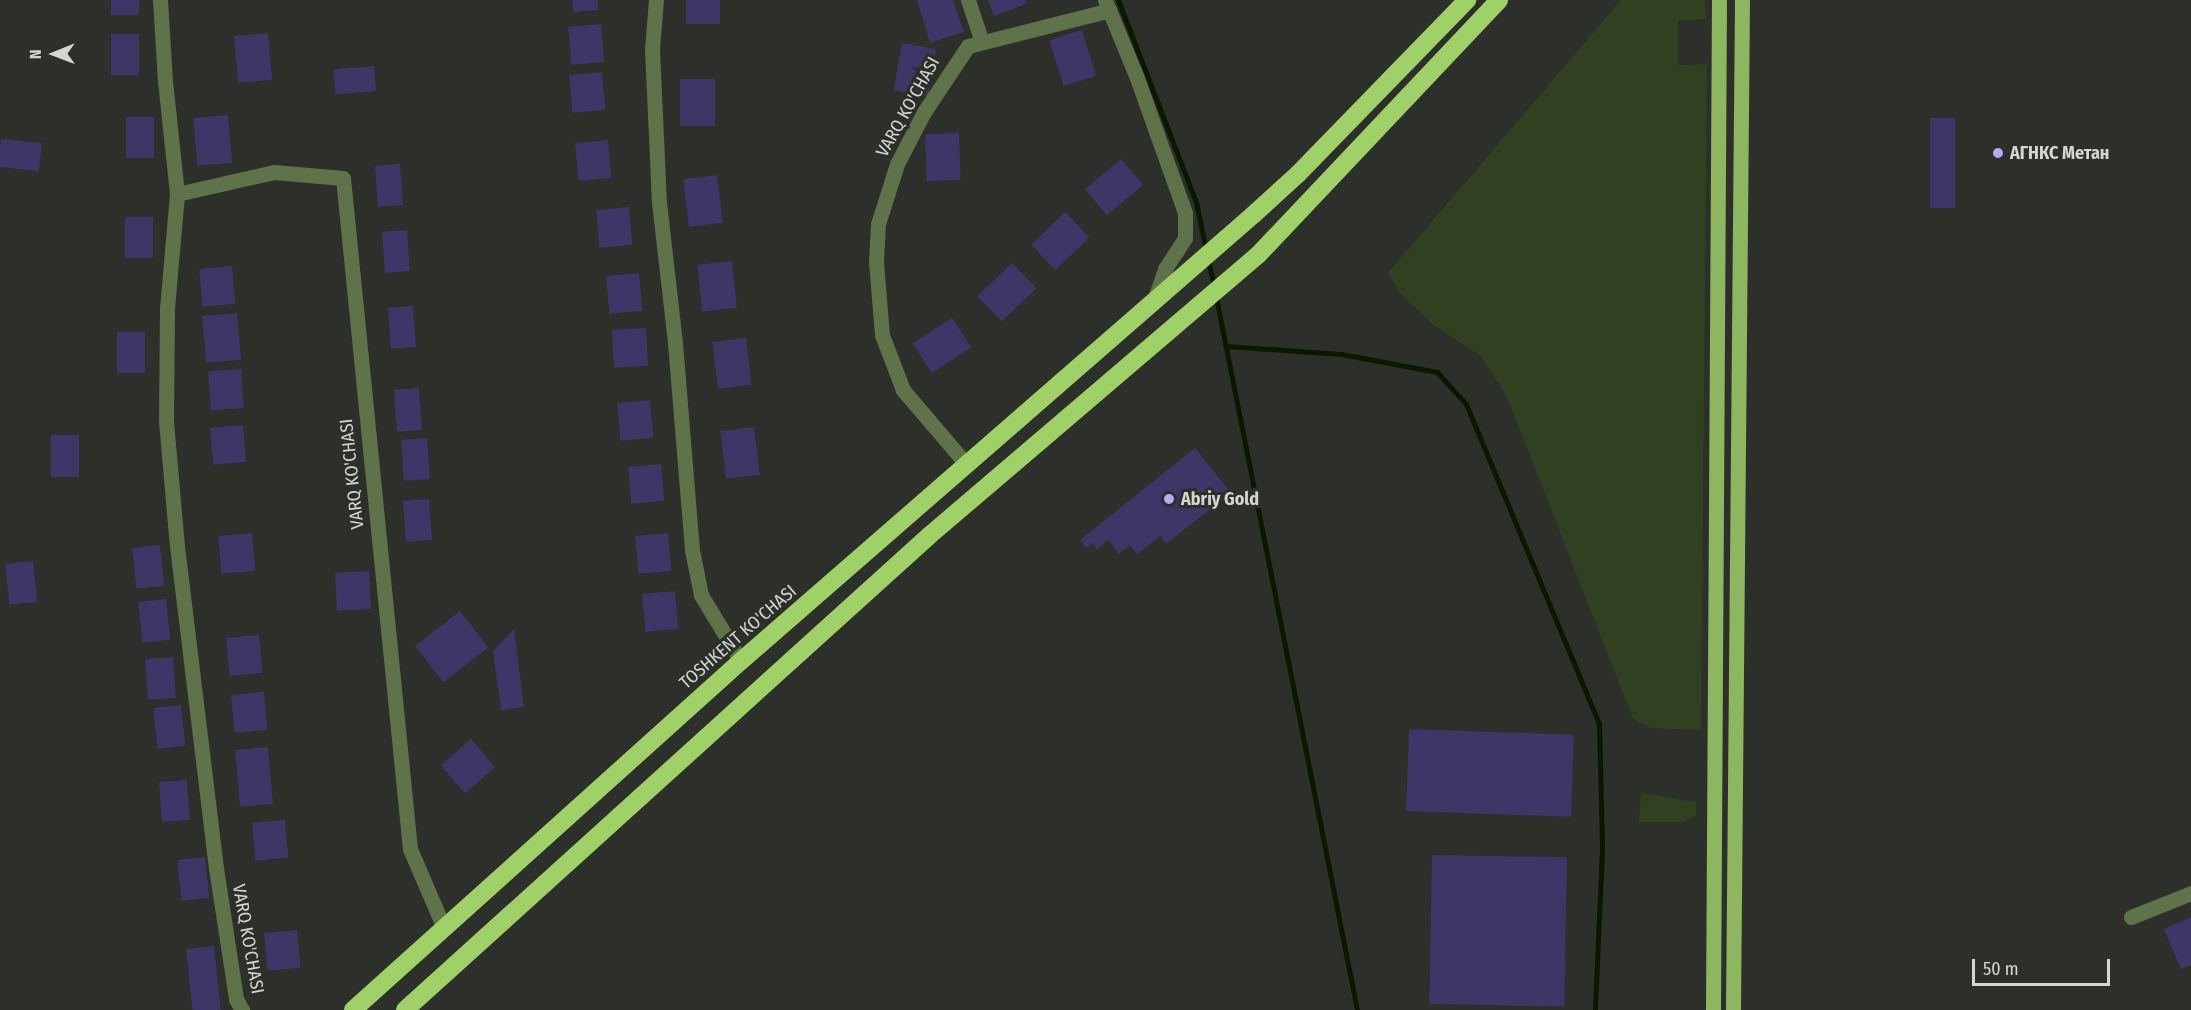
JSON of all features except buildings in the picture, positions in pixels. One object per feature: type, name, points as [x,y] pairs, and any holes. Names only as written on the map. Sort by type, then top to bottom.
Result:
[{"type":"highway","name":"TOSHKENT KO'CHASI","points":[[353,1010],[741,662],[1253,215],[1298,174],[1467,0]]},
{"type":"highway","points":[[405,1010],[930,535],[1258,255],[1499,0]]},
{"type":"main road","points":[[1713,1010],[1719,0]]},
{"type":"main road","points":[[1733,1010],[1742,0]]},
{"type":"street","name":"VARQ KO'CHASI","points":[[160,0],[165,81],[177,194],[166,308],[166,421],[177,546],[216,868],[236,999],[242,1010]]},
{"type":"street","points":[[656,0],[652,49],[658,202],[675,343],[692,550],[701,595],[741,662]]},
{"type":"street","points":[[968,0],[982,42]]},
{"type":"street","name":"VARQ KO'CHASI","points":[[967,465],[903,390],[882,335],[876,262],[878,224],[897,164],[951,69],[968,46],[1107,5]]},
{"type":"street","points":[[1107,5],[1137,78],[1185,213],[1185,238],[1165,269],[1154,301]]},
{"type":"street","name":"VARQ KO'CHASI","points":[[177,194],[274,172],[343,178],[410,849],[427,895],[444,928]]},
{"type":"street","points":[[2131,918],[2191,893]]},
{"type":"green space","points":[[1621,0],[1705,0],[1706,19],[1678,21],[1678,65],[1707,64],[1701,730],[1651,728],[1633,719],[1508,399],[1481,356],[1434,325],[1400,294],[1388,273]]},
{"type":"green space","points":[[1641,793],[1696,802],[1696,815],[1684,822],[1639,822]]},
{"type":"waterway","points":[[1118,0],[1196,202],[1206,250]]},
{"type":"waterway","points":[[1208,259],[1214,288]]},
{"type":"waterway","points":[[1216,297],[1357,1010]]},
{"type":"waterway","points":[[1226,346],[1341,354],[1437,372],[1466,404],[1599,723],[1602,849],[1595,1010]]},
{"type":"place","name":"АГНКС Метан","points":[[1998,153]]},
{"type":"place","name":"Abriy Gold","points":[[1169,499]]}]
